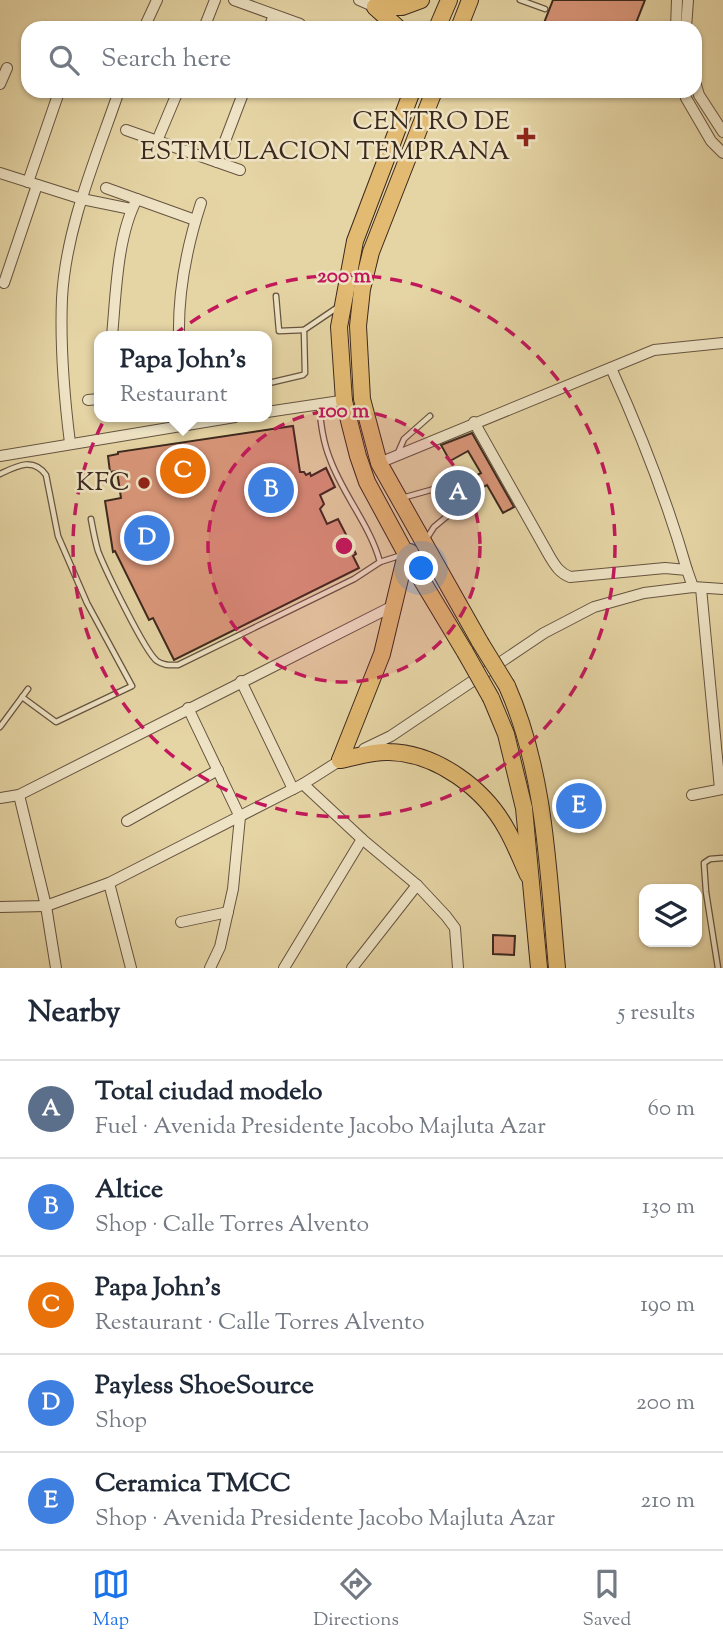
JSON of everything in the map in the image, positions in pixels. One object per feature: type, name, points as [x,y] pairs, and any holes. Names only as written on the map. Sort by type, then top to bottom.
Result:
[{"type":"main road","points":[[375,7],[401,7],[421,0]]},
{"type":"main road","points":[[440,21],[449,0]]},
{"type":"main road","points":[[462,21],[470,0]]},
{"type":"main road","points":[[375,7],[390,21]]},
{"type":"main road","points":[[389,146],[398,98]]},
{"type":"main road","points":[[409,98],[355,241],[340,327],[344,401],[367,482],[491,698],[506,734],[517,770],[524,808],[539,968]]},
{"type":"main road","points":[[431,98],[370,252],[358,327],[362,399],[379,463],[507,686],[514,703],[535,769],[546,852],[556,968]]},
{"type":"main road","points":[[340,760],[374,678],[406,554],[424,544]]},
{"type":"main road","points":[[340,760],[386,751],[411,754],[440,766],[472,787],[495,812],[507,829],[533,886]]},
{"type":"street","points":[[148,21],[158,0]]},
{"type":"street","points":[[207,21],[215,0]]},
{"type":"street","points":[[234,0],[291,21]]},
{"type":"street","points":[[359,0],[375,7]]},
{"type":"street","points":[[676,21],[677,0]]},
{"type":"street","points":[[686,21],[688,0]]},
{"type":"street","points":[[272,21],[274,15]]},
{"type":"street","points":[[0,85],[7,68]]},
{"type":"street","points":[[4,283],[57,98]]},
{"type":"street","points":[[70,443],[62,353],[62,296],[82,199],[117,98]]},
{"type":"street","points":[[157,141],[175,98]]},
{"type":"street","points":[[217,162],[241,98]]},
{"type":"street","points":[[686,98],[711,141],[723,153]]},
{"type":"street","points":[[701,98],[723,132]]},
{"type":"street","points":[[126,130],[240,170]]},
{"type":"street","points":[[0,173],[82,199],[131,209]]},
{"type":"street","points":[[106,188],[195,220]]},
{"type":"street","points":[[113,331],[121,256],[131,209],[137,199]]},
{"type":"street","points":[[179,331],[178,310],[183,273],[201,203]]},
{"type":"street","points":[[379,463],[654,350],[723,343]]},
{"type":"street","points":[[611,368],[653,463],[687,570],[697,588],[722,789],[692,795]]},
{"type":"street","points":[[272,411],[362,399]]},
{"type":"street","points":[[0,456],[203,422]]},
{"type":"street","points":[[474,422],[550,557],[564,574],[570,577],[665,568],[687,570]]},
{"type":"street","points":[[0,907],[46,906],[109,883],[240,817],[303,784],[340,760],[391,736],[544,633],[594,607],[644,593],[697,588],[723,589]]},
{"type":"street","points":[[0,798],[19,795],[395,604]]},
{"type":"street","points":[[241,681],[293,789]]},
{"type":"street","points":[[188,708],[240,817],[233,889],[220,947],[210,968]]},
{"type":"street","points":[[127,821],[218,770]]},
{"type":"street","points":[[303,784],[417,885],[455,928],[458,968]]},
{"type":"street","points":[[19,795],[46,906],[56,968]]},
{"type":"street","points":[[284,968],[362,839]]},
{"type":"street","points":[[109,883],[131,968]]},
{"type":"street","points":[[352,968],[417,885]]},
{"type":"street","points":[[181,922],[228,912]]},
{"type":"lane","points":[[520,0],[545,9]]},
{"type":"lane","points":[[276,296],[279,331],[304,330],[342,304]]},
{"type":"lane","points":[[272,382],[305,373],[304,330]]},
{"type":"lane","points":[[319,405],[321,427],[330,461],[371,538],[380,562]]},
{"type":"lane","points":[[397,456],[404,439],[430,416]]},
{"type":"lane","points":[[0,474],[28,464],[41,469],[46,475],[58,536],[87,603],[132,686],[56,722],[22,697]]},
{"type":"lane","points":[[398,499],[445,486],[451,489]]},
{"type":"lane","points":[[424,544],[434,527],[458,507],[459,500]]},
{"type":"lane","points":[[90,520],[98,551],[146,648],[156,661],[166,665],[178,665],[354,579],[380,562],[406,554]]},
{"type":"lane","points":[[0,727],[28,689]]},
{"type":"lane","points":[[718,968],[704,863],[710,859],[723,858]]},
{"type":"building","points":[[553,0],[645,0],[637,21],[545,21]]},
{"type":"building","points":[[293,426],[300,472],[306,475],[310,473],[311,476],[326,468],[335,487],[320,495],[324,504],[320,509],[327,524],[338,519],[356,554],[353,556],[359,568],[174,660],[153,618],[149,620],[115,551],[113,552],[105,501],[121,498],[117,471],[110,472],[108,456],[118,452]]},
{"type":"building","points":[[472,433],[514,507],[503,513],[487,485],[463,498],[457,496],[454,503],[443,509],[437,497],[446,492],[453,493],[455,487],[481,473],[468,451],[450,461],[441,445]]},
{"type":"building","points":[[590,785],[599,819],[568,827],[560,793]]},
{"type":"building","points":[[493,935],[515,936],[514,955],[493,954]]},
{"type":"place","name":"CENTRO DE ESTIMULACION TEMPRANA","points":[[526,137]]},
{"type":"place","name":"Papa John's","points":[[183,471]]},
{"type":"place","name":"KFC","points":[[144,483]]},
{"type":"place","name":"Altice","points":[[271,490]]},
{"type":"place","name":"Total ciudad modelo","points":[[458,493]]},
{"type":"place","name":"Payless ShoeSource","points":[[147,538]]},
{"type":"place","name":"Ceramica TMCC","points":[[579,806]]}]
